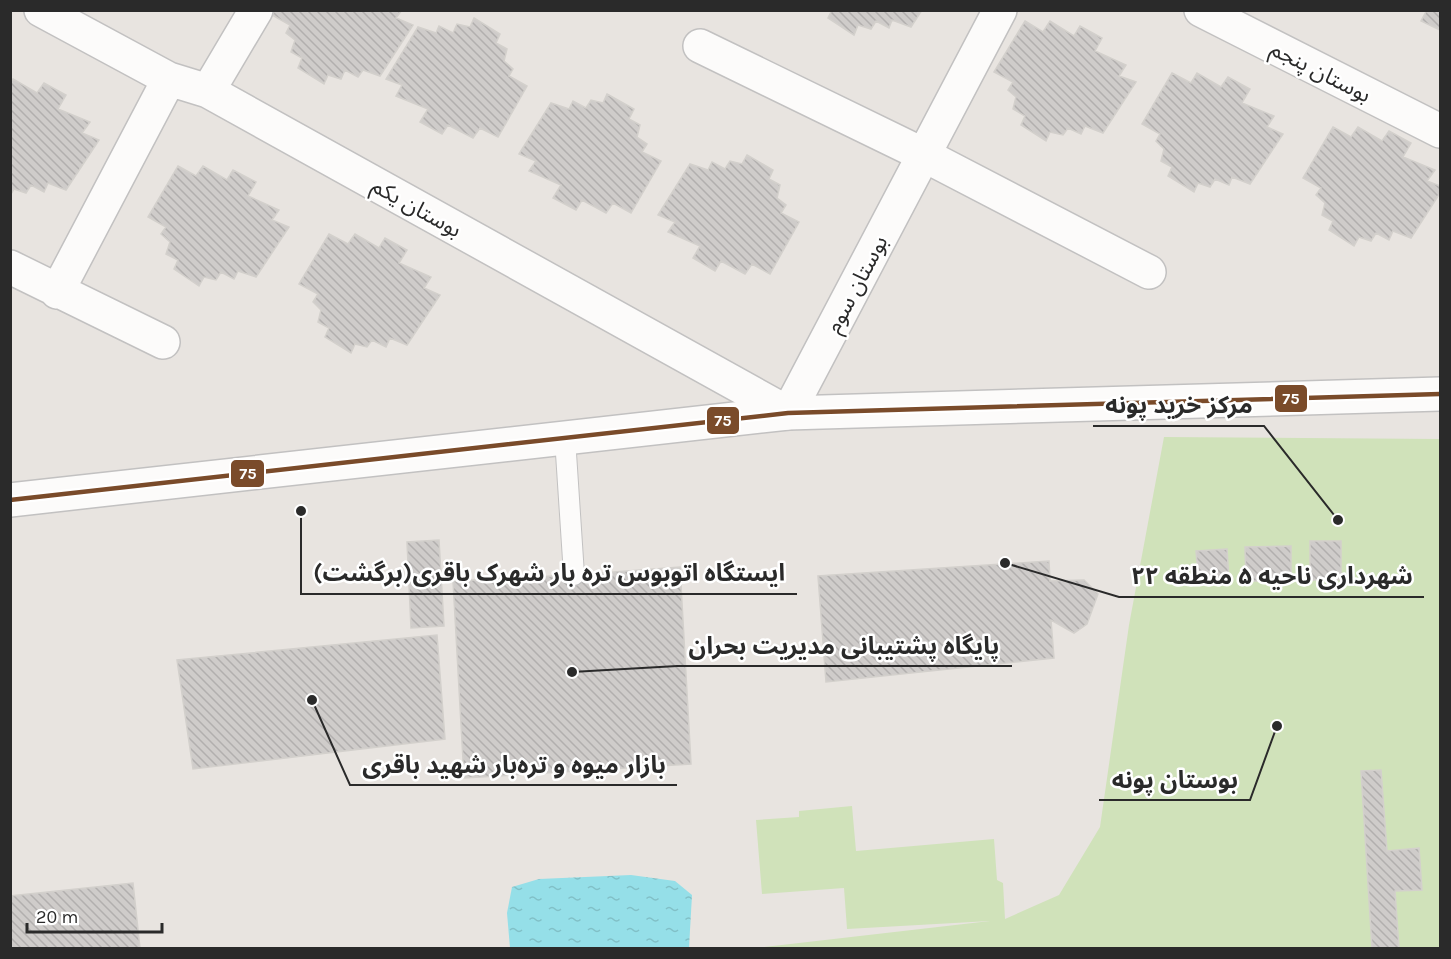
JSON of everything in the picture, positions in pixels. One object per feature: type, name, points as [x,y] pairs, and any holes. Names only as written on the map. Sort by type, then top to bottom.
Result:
[{"type":"street","name":"بوستان یکم","points":[[41,10],[169,79],[208,92],[788,413]]},
{"type":"street","points":[[208,92],[256,10]]},
{"type":"street","name":"بوستان سوم","points":[[788,413],[1000,10]]},
{"type":"street","name":"بوستان پنجم","points":[[1201,10],[1440,131]]},
{"type":"street","points":[[700,46],[924,155],[1149,272]]},
{"type":"street","points":[[57,292],[169,79]]},
{"type":"street","points":[[10,267],[163,342]]},
{"type":"street","points":[[10,500],[788,413],[1440,394]]},
{"type":"lane","points":[[565,438],[574,575]]},
{"type":"green space","points":[[1164,437],[1440,439],[1440,948],[756,948],[990,921],[847,929],[844,888],[762,894],[756,820],[799,817],[799,811],[852,806],[856,851],[994,839],[997,880],[1003,883],[1005,919],[1059,895],[1100,827],[1129,625]]},
{"type":"water","points":[[631,875],[675,881],[692,895],[689,948],[510,948],[507,913],[512,887],[539,879]]},
{"type":"building","points":[[275,10],[402,10],[396,18],[413,25],[380,76],[363,70],[358,77],[345,70],[341,79],[328,75],[324,84],[298,68],[302,58],[291,52],[295,40],[286,33],[290,25],[272,15]]},
{"type":"building","points":[[832,10],[922,10],[911,27],[892,20],[889,28],[876,21],[871,29],[858,25],[854,35],[828,18]]},
{"type":"building","points":[[1427,10],[1440,10],[1440,30],[1421,21]]},
{"type":"building","points":[[474,18],[500,34],[496,43],[507,49],[504,61],[513,69],[509,76],[527,86],[498,137],[480,128],[473,138],[448,125],[442,134],[420,122],[428,109],[396,96],[402,85],[386,79],[418,27],[436,33],[439,26],[453,33],[457,24],[470,27]]},
{"type":"building","points":[[1025,21],[1043,32],[1050,21],[1074,36],[1080,26],[1102,38],[1095,51],[1126,65],[1119,76],[1136,82],[1103,133],[1085,126],[1081,134],[1068,128],[1063,135],[1050,132],[1046,141],[1021,125],[1025,116],[1013,109],[1016,97],[1008,90],[1013,82],[994,72]]},
{"type":"building","points":[[1172,73],[1191,83],[1197,73],[1221,87],[1228,77],[1250,89],[1242,103],[1274,116],[1267,127],[1283,134],[1250,184],[1232,177],[1229,185],[1215,179],[1210,187],[1198,183],[1194,192],[1168,176],[1172,167],[1161,161],[1164,149],[1156,141],[1160,134],[1142,124]]},
{"type":"building","points":[[13,79],[37,93],[44,83],[66,95],[58,109],[90,122],[82,133],[99,140],[66,190],[48,183],[44,192],[31,185],[26,193],[14,189],[10,196],[10,83]]},
{"type":"building","points":[[607,94],[634,109],[629,119],[640,125],[637,137],[647,144],[642,152],[661,161],[631,213],[613,203],[606,213],[582,200],[576,210],[553,198],[561,185],[529,171],[536,161],[519,154],[551,103],[569,109],[573,101],[586,108],[591,100],[603,103]]},
{"type":"building","points":[[1333,127],[1351,137],[1358,127],[1382,141],[1389,131],[1411,143],[1403,157],[1435,170],[1427,181],[1440,186],[1440,193],[1411,238],[1393,231],[1389,240],[1376,233],[1371,241],[1359,237],[1354,246],[1329,230],[1333,221],[1322,215],[1325,203],[1316,195],[1321,188],[1303,178]]},
{"type":"building","points":[[747,155],[773,170],[769,179],[780,185],[777,198],[786,205],[781,213],[799,222],[770,274],[752,264],[745,274],[721,261],[715,271],[693,258],[700,246],[668,232],[675,222],[658,215],[690,164],[708,170],[712,162],[725,169],[730,161],[742,164]]},
{"type":"building","points":[[178,166],[196,176],[203,166],[227,180],[233,170],[256,182],[248,196],[279,210],[272,220],[289,227],[256,277],[238,271],[234,279],[221,272],[216,280],[204,277],[199,286],[174,269],[178,260],[166,254],[170,242],[161,234],[166,227],[148,217]]},
{"type":"building","points":[[329,234],[348,244],[355,234],[379,248],[385,238],[407,250],[399,263],[431,277],[424,288],[440,295],[407,345],[390,338],[386,347],[372,340],[367,347],[355,344],[351,353],[325,337],[329,328],[318,322],[321,310],[313,302],[318,294],[299,284]]},
{"type":"building","points":[[439,540],[444,626],[411,628],[407,542]]},
{"type":"building","points":[[1310,541],[1341,541],[1341,580],[1310,580]]},
{"type":"building","points":[[1291,546],[1291,581],[1246,581],[1245,547]]},
{"type":"building","points":[[1227,549],[1229,581],[1199,584],[1196,551]]},
{"type":"building","points":[[1049,561],[1050,581],[1084,580],[1098,594],[1087,624],[1074,633],[1051,620],[1054,658],[826,682],[818,576]]},
{"type":"building","points":[[680,567],[691,764],[464,778],[453,581]]},
{"type":"building","points":[[437,635],[445,739],[193,769],[177,660]]},
{"type":"building","points":[[1381,770],[1387,851],[1419,848],[1422,890],[1395,891],[1399,948],[1372,948],[1361,771]]},
{"type":"building","points":[[133,883],[140,948],[10,948],[10,896]]},
{"type":"transit line","name":"75","points":[[10,500],[788,413],[1440,394]]},
{"type":"place","name":"ایستگاه اتوبوس تره بار شهرک باقری(برگشت)","points":[[301,511]]},
{"type":"place","name":"مرکز خرید پونه","points":[[1338,520]]},
{"type":"place","name":"شهرداری ناحیه ۵ منطقه ۲۲","points":[[1005,563]]},
{"type":"place","name":"پایگاه پشتیبانی مدیریت بحران","points":[[572,672]]},
{"type":"place","name":"بازار میوه و تره‌بار شهید باقری","points":[[312,700]]},
{"type":"place","name":"بوستان پونه","points":[[1277,726]]}]
